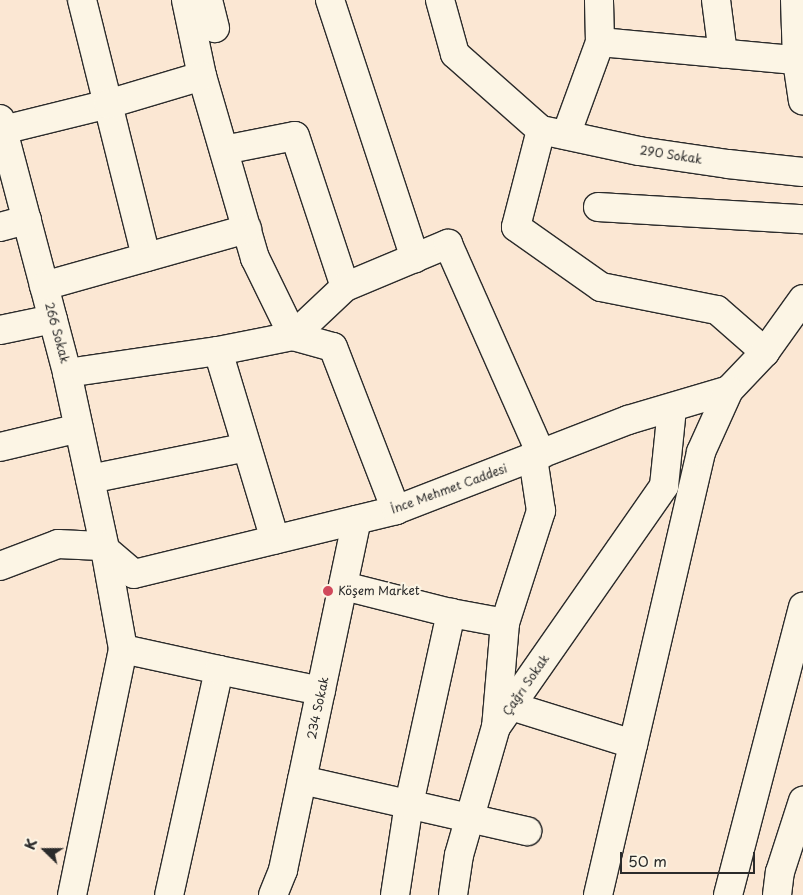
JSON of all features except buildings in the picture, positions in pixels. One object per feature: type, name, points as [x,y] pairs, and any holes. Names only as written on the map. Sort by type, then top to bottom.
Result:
[{"type":"street","points":[[82,0],[146,257]]},
{"type":"street","points":[[186,0],[202,76],[255,258],[293,336]]},
{"type":"street","points":[[208,0],[215,28]]},
{"type":"street","points":[[293,336],[345,287],[415,258],[330,0]]},
{"type":"street","points":[[440,0],[455,54],[554,132]]},
{"type":"street","points":[[599,0],[600,42],[554,132],[516,227],[601,287],[717,310],[765,352]]},
{"type":"street","points":[[716,0],[723,54]]},
{"type":"street","points":[[795,0],[803,101]]},
{"type":"street","points":[[600,42],[800,61]]},
{"type":"street","points":[[1,124],[108,104],[202,76]]},
{"type":"street","name":"266 Sokak","points":[[1,124],[67,373],[105,550],[122,649]]},
{"type":"street","name":"290 Sokak","points":[[554,132],[639,151],[728,164],[803,172]]},
{"type":"street","points":[[224,150],[295,136],[345,287]]},
{"type":"street","points":[[598,208],[803,219]]},
{"type":"street","points":[[0,227],[27,220]]},
{"type":"street","points":[[44,286],[247,230]]},
{"type":"street","name":"Çağrı Sokak","points":[[415,258],[448,244],[537,456],[542,511],[505,623],[504,716]]},
{"type":"street","name":"İnce Mehmet Caddesi","points":[[0,566],[58,544],[101,546],[134,574],[396,510],[628,420],[729,390],[765,352],[803,299]]},
{"type":"street","points":[[0,330],[53,319]]},
{"type":"street","points":[[67,373],[218,351],[293,336],[333,347],[396,510]]},
{"type":"street","points":[[218,351],[275,540]]},
{"type":"street","points":[[598,895],[700,452],[729,390]]},
{"type":"street","name":"Çağrı Sokak","points":[[504,716],[664,486],[672,408]]},
{"type":"street","points":[[0,447],[79,428]]},
{"type":"street","points":[[90,479],[247,446]]},
{"type":"street","name":"234 Sokak","points":[[273,895],[283,870],[357,520]]},
{"type":"street","points":[[344,586],[451,613],[505,623]]},
{"type":"street","points":[[728,895],[803,607]]},
{"type":"street","points":[[394,895],[409,804],[451,613]]},
{"type":"street","points":[[72,895],[122,649],[321,691]]},
{"type":"street","points":[[169,895],[219,670]]},
{"type":"street","points":[[453,895],[460,855],[470,818],[504,716],[633,744]]},
{"type":"street","points":[[302,780],[527,831]]},
{"type":"street","points":[[777,895],[780,872],[803,800]]},
{"type":"place","name":"Köşem Market","points":[[328,591]]}]
